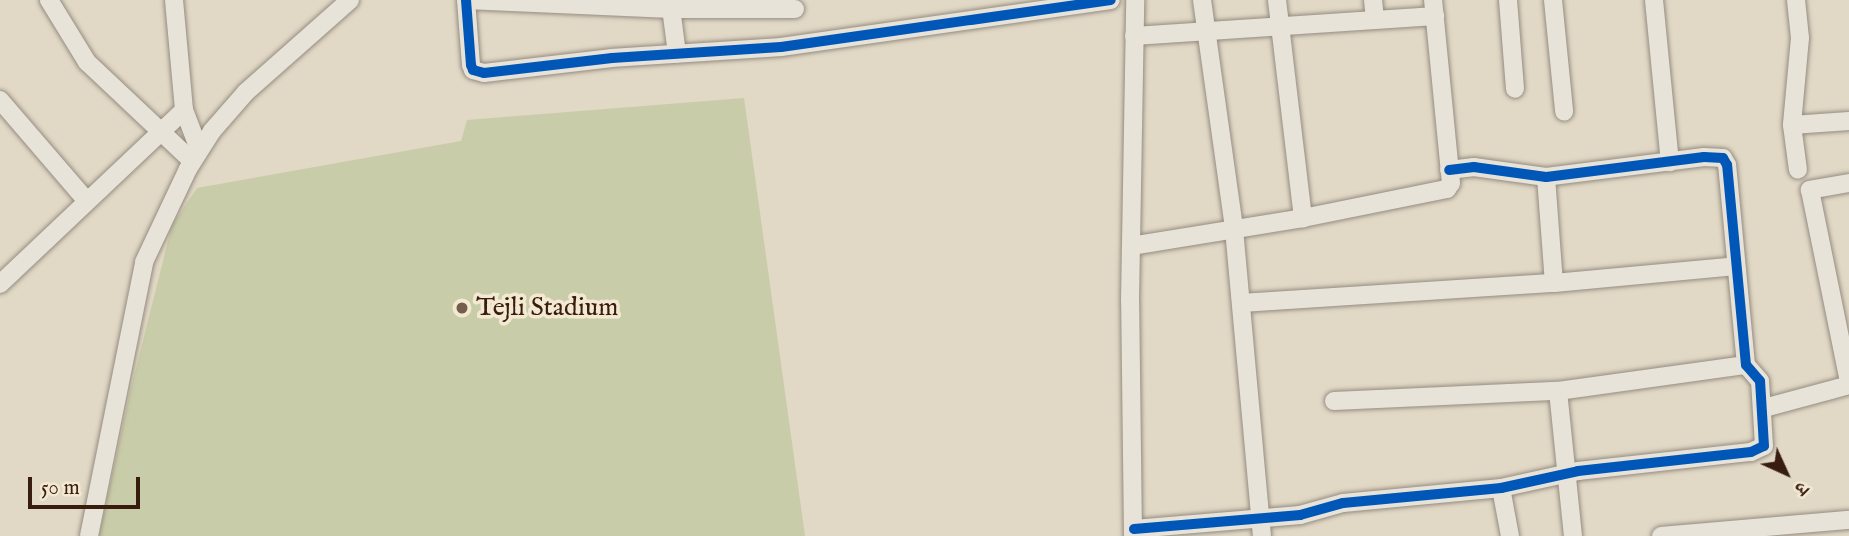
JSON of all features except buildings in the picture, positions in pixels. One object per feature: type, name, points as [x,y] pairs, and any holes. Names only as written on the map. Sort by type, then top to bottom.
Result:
[{"type":"street","points":[[49,0],[87,62],[160,133],[196,155]]},
{"type":"street","points":[[174,0],[184,110],[196,155]]},
{"type":"street","points":[[89,536],[145,262],[196,155],[246,92],[351,0]]},
{"type":"street","points":[[795,9],[466,0],[471,65],[477,73],[781,47],[1111,0]]},
{"type":"street","points":[[1135,0],[1131,246],[1134,533],[1261,527],[1343,503],[1501,488],[1567,474],[1759,450],[1765,440],[1764,408],[1760,381],[1746,365],[1727,165],[1723,158],[1546,177],[1474,167],[1450,170]]},
{"type":"street","points":[[1202,0],[1234,229],[1261,527]]},
{"type":"street","points":[[1277,0],[1303,218]]},
{"type":"street","points":[[1373,0],[1375,20]]},
{"type":"street","points":[[1508,0],[1515,89]]},
{"type":"street","points":[[1553,0],[1564,111]]},
{"type":"street","points":[[1654,0],[1670,162]]},
{"type":"street","points":[[1796,0],[1801,38],[1792,125],[1798,170]]},
{"type":"street","points":[[671,4],[677,54]]},
{"type":"street","points":[[1131,246],[1303,218],[1444,190],[1451,183],[1434,8],[1375,20],[1134,36]]},
{"type":"street","points":[[0,100],[88,201]]},
{"type":"street","points":[[0,284],[184,110]]},
{"type":"street","points":[[1792,125],[1849,121]]},
{"type":"street","points":[[1546,177],[1554,283]]},
{"type":"street","points":[[1764,408],[1849,383],[1842,316],[1810,190],[1849,183]]},
{"type":"street","points":[[1241,303],[1554,283],[1736,266]]},
{"type":"street","points":[[1334,401],[1558,391],[1746,365]]},
{"type":"street","points":[[1558,391],[1573,536]]},
{"type":"street","points":[[1501,488],[1510,536]]},
{"type":"street","points":[[1661,536],[1729,533],[1849,520]]},
{"type":"green space","name":"Tejli Stadium","points":[[744,98],[805,536],[99,536],[130,392],[172,225],[197,188],[461,141],[467,120]]},
{"type":"cycle path","points":[[466,0],[471,65],[473,70],[484,73],[612,58],[781,47],[1111,0]]},
{"type":"cycle path","points":[[1134,529],[1300,515],[1343,503],[1501,488],[1578,471],[1751,452],[1764,446],[1760,381],[1746,365],[1727,165],[1723,158],[1704,157],[1546,177],[1474,167],[1449,170]]},
{"type":"place","name":"Tejli Stadium","points":[[462,308]]}]
